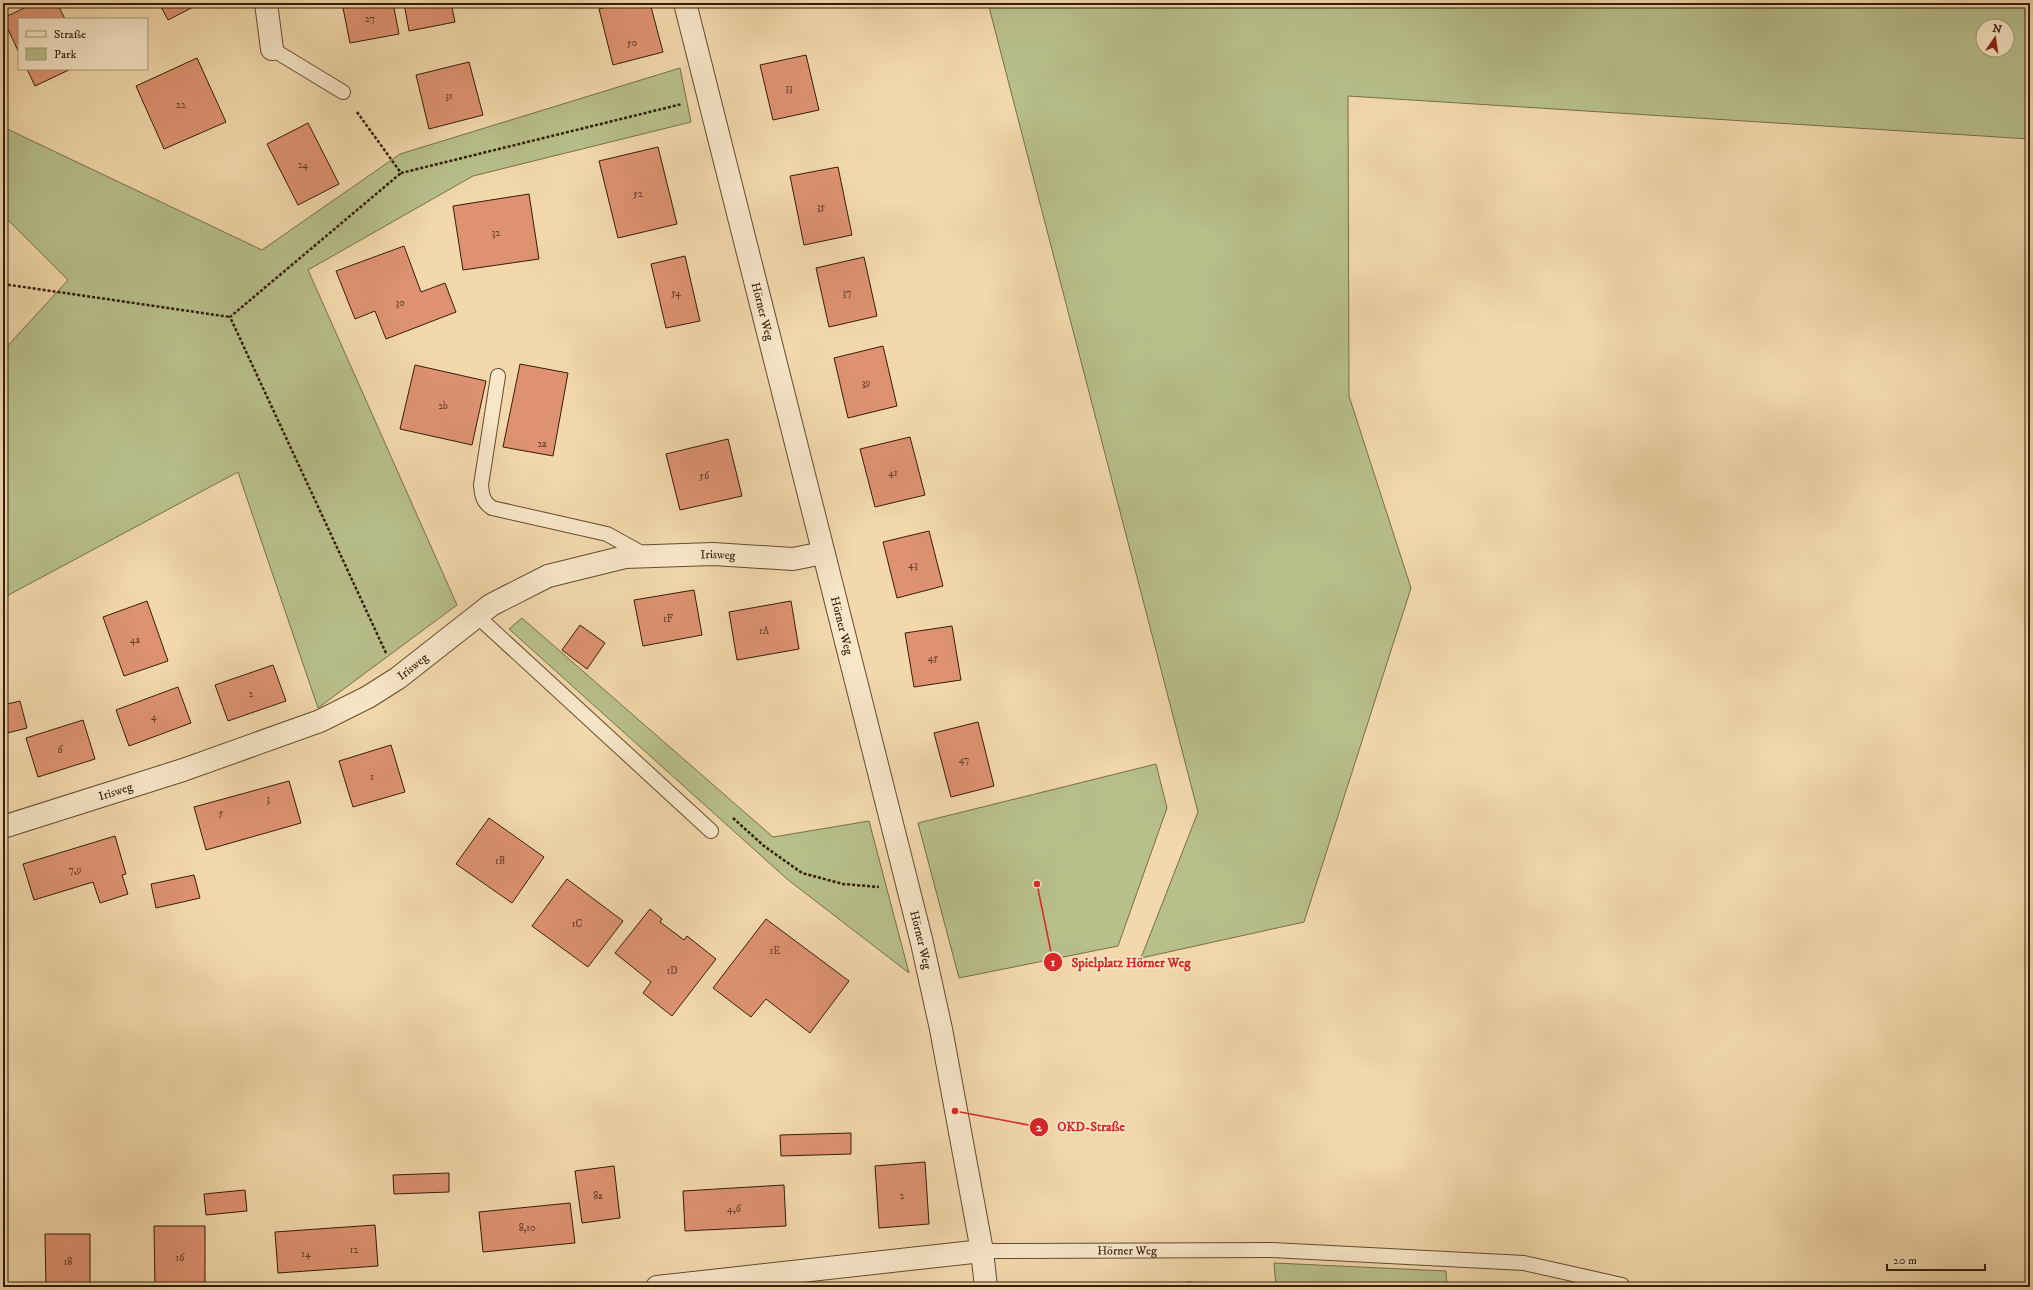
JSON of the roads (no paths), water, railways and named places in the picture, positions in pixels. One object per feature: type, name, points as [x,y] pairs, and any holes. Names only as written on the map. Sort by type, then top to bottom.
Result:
[{"type":"street","points":[[266,3],[272,49]]},
{"type":"street","name":"Hörner Weg","points":[[685,3],[909,890],[941,1029],[982,1251],[986,1287]]},
{"type":"street","name":"Irisweg","points":[[3,827],[183,770],[320,721],[368,697],[398,678],[491,605],[548,576],[626,557],[713,554],[793,559],[823,553]]},
{"type":"street","points":[[657,1287],[982,1251]]},
{"type":"lane","points":[[272,49],[343,92]]},
{"type":"lane","points":[[498,376],[481,485],[482,496],[485,503],[492,508],[607,534],[647,556]]},
{"type":"lane","points":[[477,616],[710,831]]},
{"type":"lane","name":"Hörner Weg","points":[[982,1251],[1272,1250],[1524,1263],[1622,1285]]},
{"type":"place","name":"Spielplatz Hörner Weg","points":[[1037,884]]},
{"type":"place","name":"OKD-Straße","points":[[955,1111]]}]
